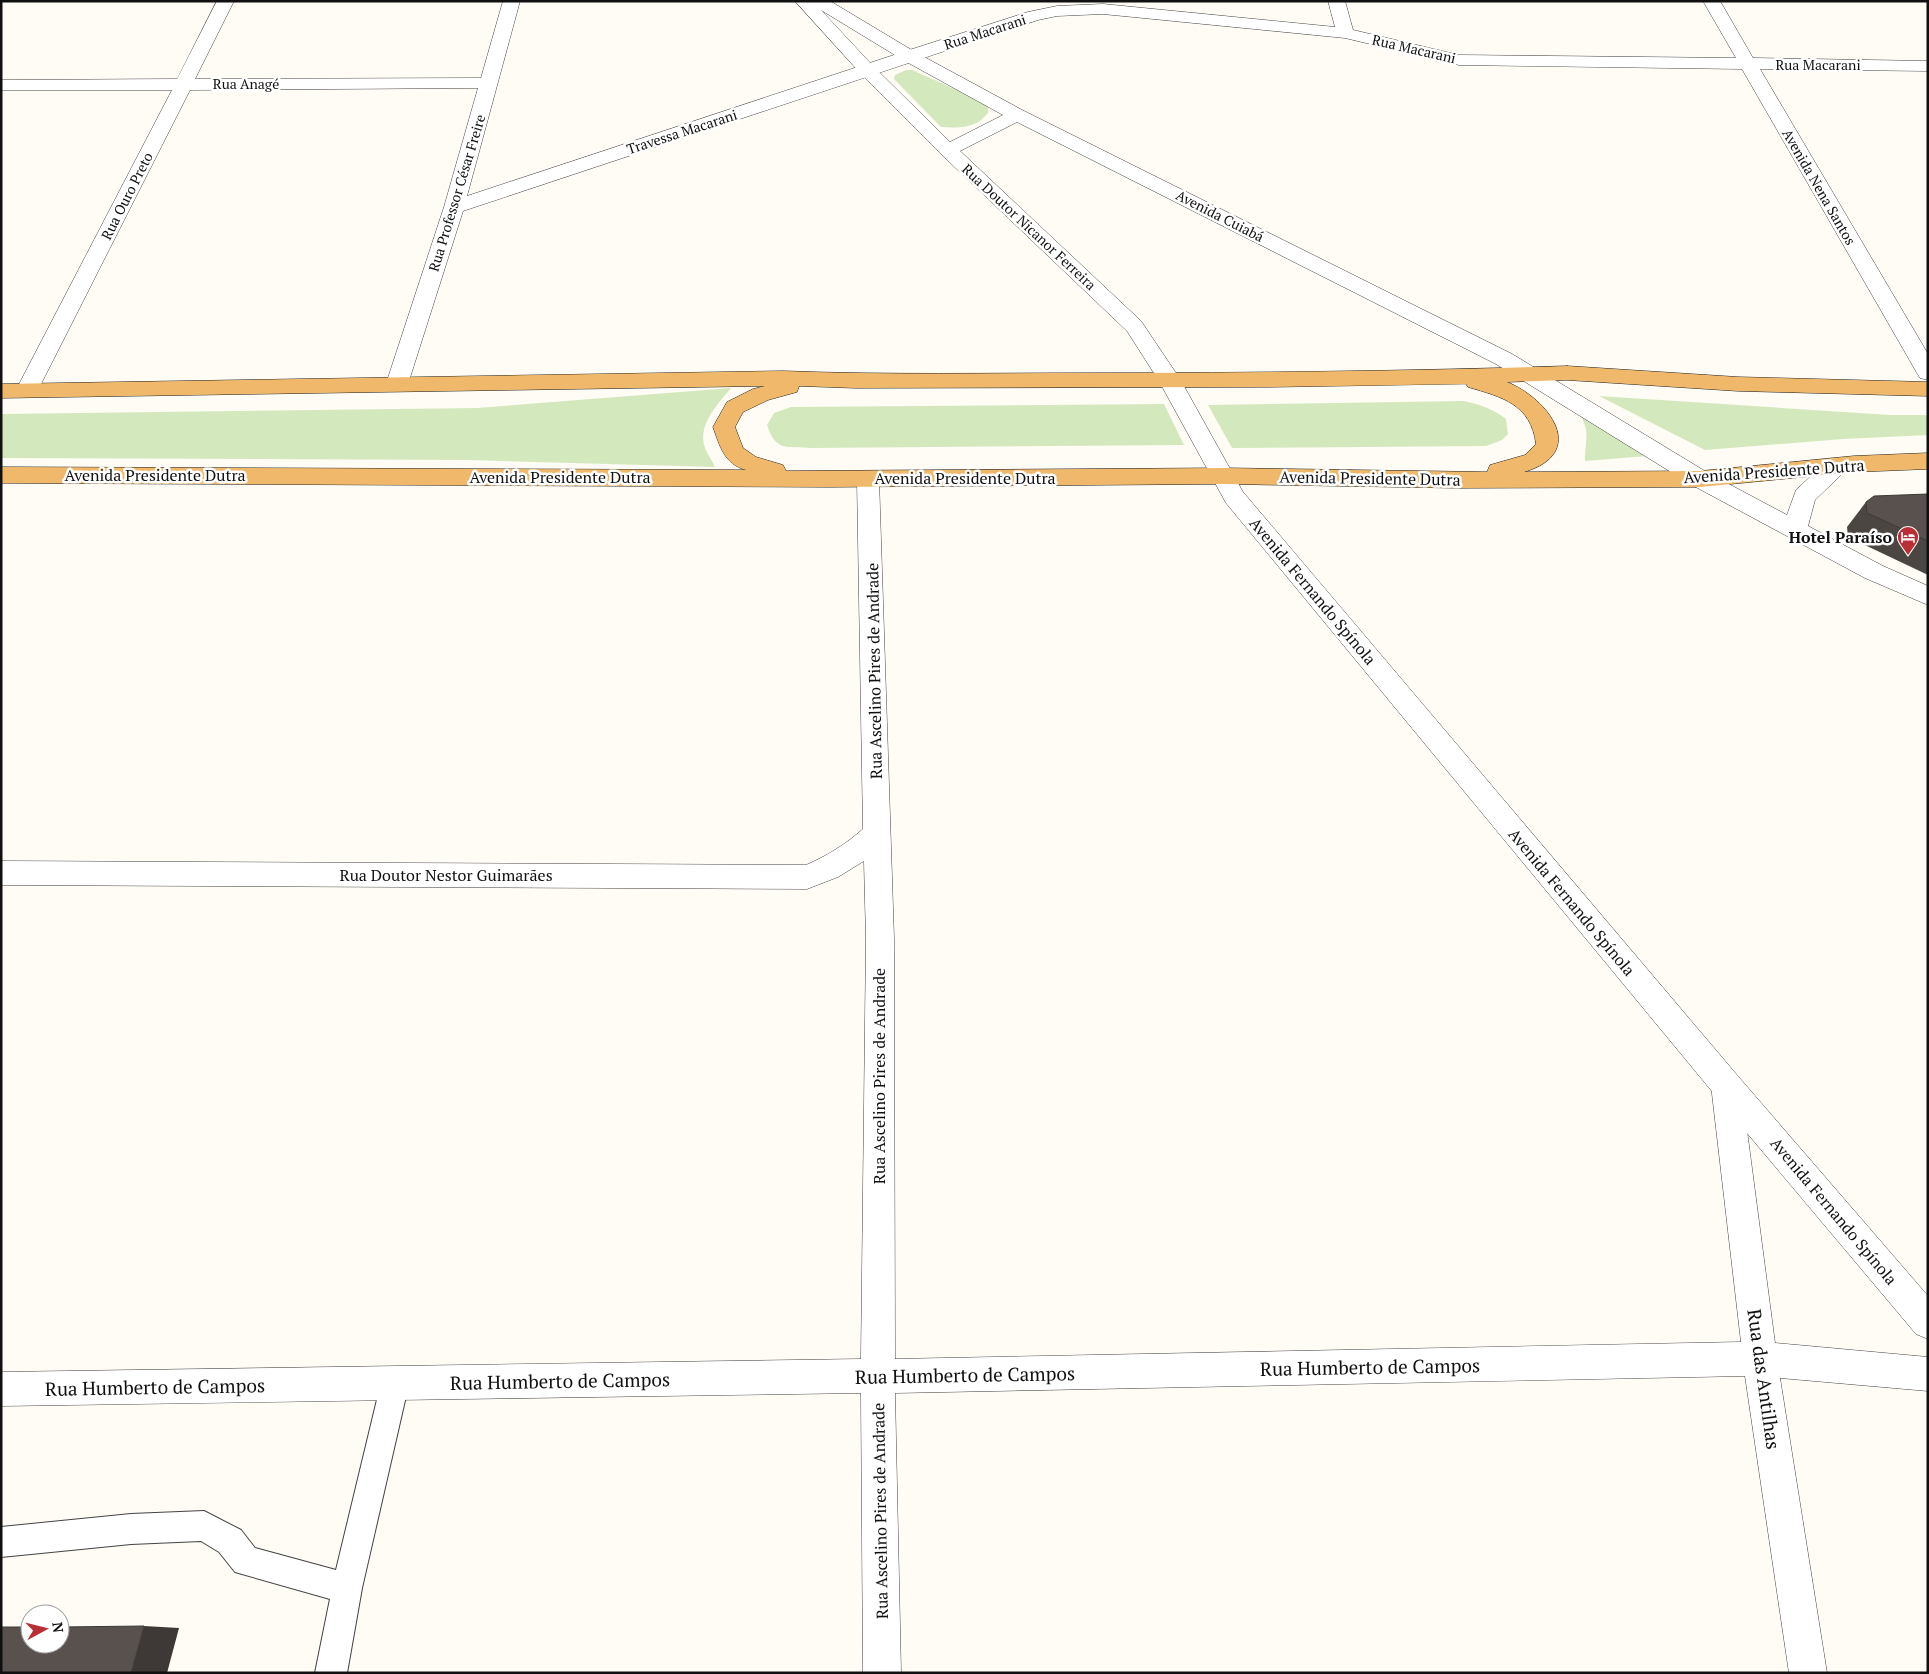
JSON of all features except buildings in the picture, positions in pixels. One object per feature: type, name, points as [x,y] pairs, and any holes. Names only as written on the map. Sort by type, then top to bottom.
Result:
[{"type":"highway","points":[[1,391],[783,378],[856,380],[1169,380],[1428,378],[1567,373],[1738,384],[1928,389]]},
{"type":"highway","points":[[1428,378],[1483,382],[1515,395],[1530,406],[1544,424],[1548,446],[1533,461],[1460,480]]},
{"type":"highway","points":[[829,479],[769,470],[748,463],[733,452],[724,428],[735,407],[761,394],[797,385],[856,380]]},
{"type":"highway","name":"Avenida Presidente Dutra","points":[[1,475],[829,479],[1224,476],[1460,480],[1700,479],[1854,464],[1928,461]]},
{"type":"street","name":"Rua Ouro Preto","points":[[27,390],[226,1]]},
{"type":"street","name":"Rua Professor César Freire","points":[[397,384],[454,207],[512,1]]},
{"type":"street","name":"Rua Doutor Nicanor Ferreira","points":[[803,1],[867,70],[948,150],[1134,326],[1169,380],[1224,476]]},
{"type":"street","name":"Avenida Cuiabá","points":[[818,1],[909,56],[1017,115],[1474,343],[1529,374],[1700,479],[1874,572],[1928,596]]},
{"type":"street","points":[[1336,1],[1345,33]]},
{"type":"street","name":"Avenida Nena Santos","points":[[1711,1],[1928,373]]},
{"type":"street","name":"Rua Macarani","points":[[909,56],[1034,16],[1078,5],[1345,33],[1459,60],[1928,66]]},
{"type":"street","name":"Travessa Macarani","points":[[454,207],[909,56]]},
{"type":"street","name":"Rua Anagé","points":[[1,85],[490,83]]},
{"type":"street","points":[[948,150],[1017,115]]},
{"type":"street","points":[[1795,529],[1804,496],[1835,467]]},
{"type":"street","name":"Avenida Fernando Spínola","points":[[1224,476],[1234,497],[1726,1085],[1928,1322]]},
{"type":"street","name":"Rua Ascelino Pires de Andrade","points":[[868,478],[880,939],[878,1376],[882,1673]]},
{"type":"street","name":"Rua Doutor Nestor Guimarães","points":[[1,873],[807,877],[836,866],[858,852],[878,833]]},
{"type":"street","name":"Rua das Antilhas","points":[[1726,1085],[1760,1359],[1808,1673]]},
{"type":"street","name":"Rua Humberto de Campos","points":[[1,1389],[878,1376],[1760,1359],[1928,1374]]},
{"type":"lane","points":[[331,1673],[347,1588],[396,1383]]},
{"type":"lane","points":[[1,1542],[131,1529],[204,1526],[230,1541],[246,1561],[347,1588]]},
{"type":"green space","points":[[906,70],[912,70],[984,102],[988,107],[988,113],[972,125],[941,127],[894,79],[895,75]]},
{"type":"green space","points":[[731,388],[711,414],[704,429],[704,445],[715,467],[468,460],[1,458],[1,414],[477,408]]},
{"type":"green space","points":[[1599,396],[1890,415],[1928,415],[1928,435],[1843,439],[1705,450]]},
{"type":"green space","points":[[1464,401],[1486,408],[1506,419],[1508,434],[1502,440],[1486,446],[1232,448],[1208,405]]},
{"type":"green space","points":[[1164,404],[1184,445],[788,447],[778,444],[774,440],[767,425],[774,413],[791,407]]},
{"type":"green space","points":[[1576,408],[1648,456],[1585,461],[1586,429]]},
{"type":"place","name":"Hotel Paraíso","points":[[1908,556]]}]
